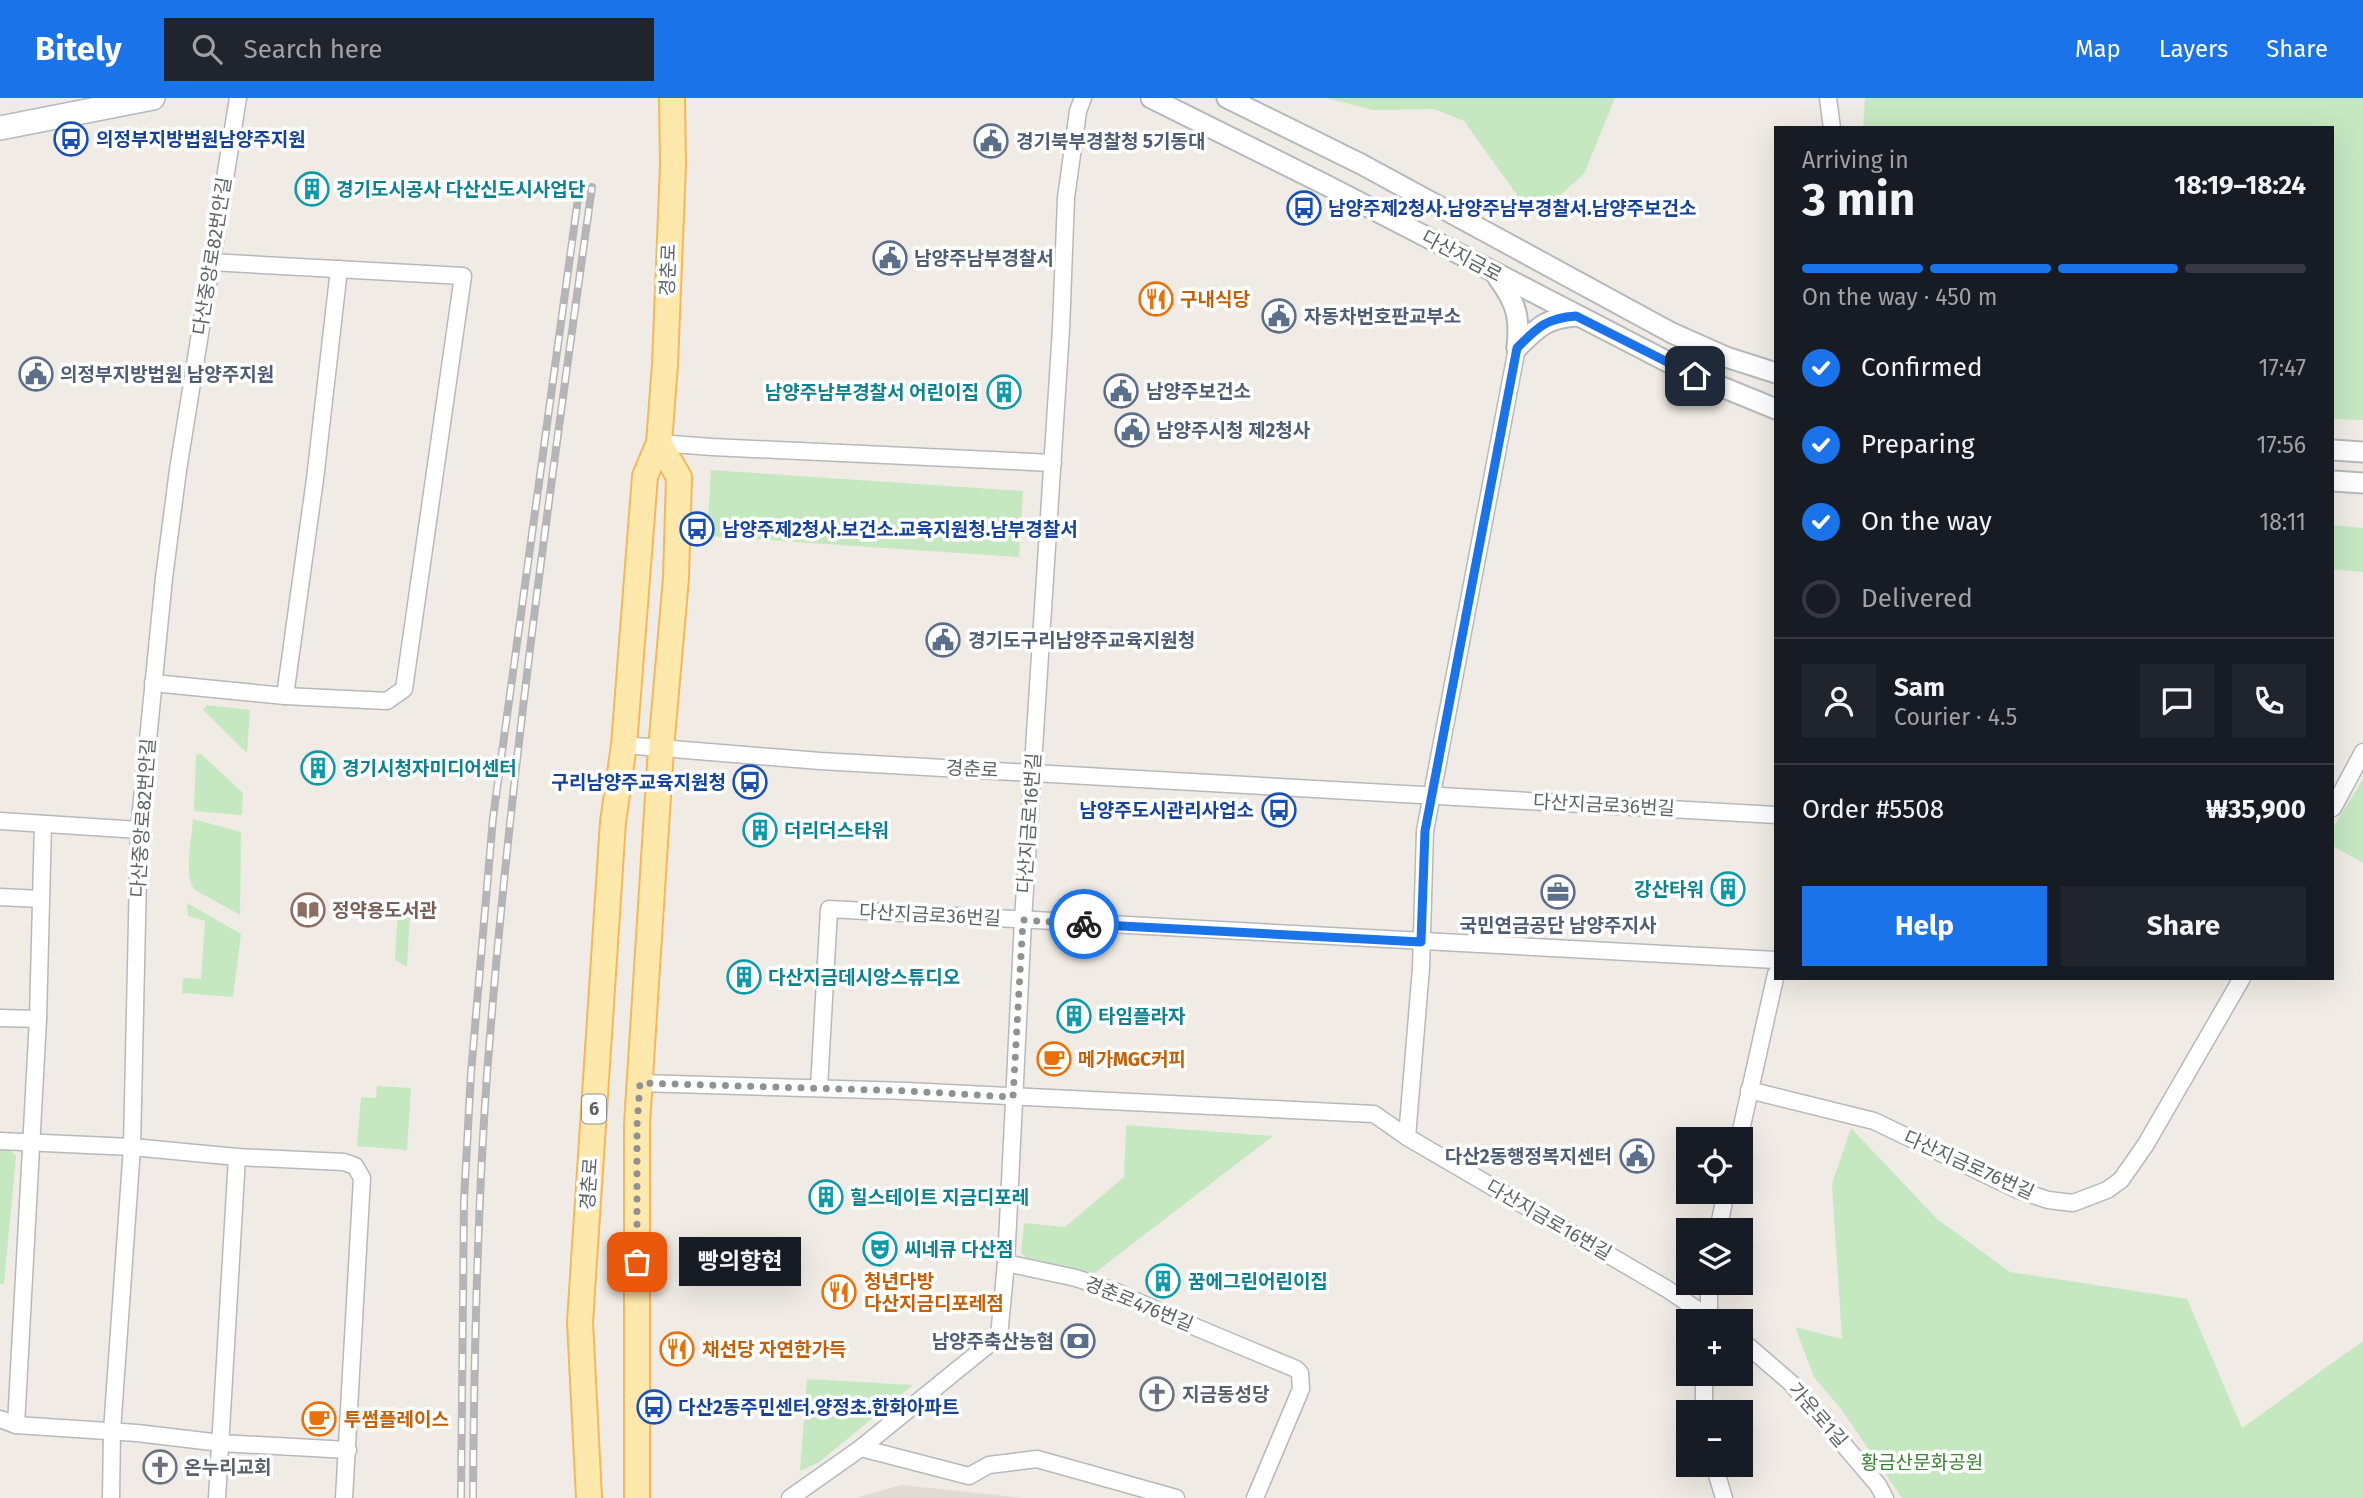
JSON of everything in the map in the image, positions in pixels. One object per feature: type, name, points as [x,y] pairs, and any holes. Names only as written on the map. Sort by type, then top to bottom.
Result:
[{"type":"main road","points":[[0,128],[153,98]]},
{"type":"main road","name":"경춘로","points":[[589,1498],[580,1322],[613,822],[624,745],[645,476],[659,443],[665,365],[673,165],[672,98]]},
{"type":"main road","points":[[636,1498],[637,1125],[661,749],[676,578],[679,477],[659,443]]},
{"type":"street","name":"다산중앙로82번안길","points":[[111,1498],[111,1431],[132,1147],[139,830],[178,470],[238,98]]},
{"type":"street","name":"다산지금로16번길","points":[[1083,98],[1078,111],[1066,198],[1061,329],[1013,1097],[1374,1114],[1407,1137],[1667,1289],[1695,1309]]},
{"type":"street","name":"다산지금로","points":[[1151,98],[1328,186],[1695,376],[1774,408]]},
{"type":"street","name":"다산지금로","points":[[1227,98],[1361,164],[1672,333],[1774,372]]},
{"type":"street","points":[[1828,98],[1832,126]]},
{"type":"street","points":[[153,683],[285,696],[387,701],[404,689],[463,276],[210,262]]},
{"type":"street","points":[[285,696],[340,269]]},
{"type":"street","points":[[1407,1137],[1421,942],[1425,831],[1517,348],[1517,312],[1513,298],[1496,274]]},
{"type":"street","points":[[1517,348],[1539,327],[1555,318],[1576,316]]},
{"type":"street","points":[[659,443],[1053,463]]},
{"type":"street","points":[[2334,450],[2363,452]]},
{"type":"street","points":[[2334,481],[2363,483]]},
{"type":"street","name":"경춘로","points":[[624,745],[820,761],[1032,772]]},
{"type":"street","points":[[2334,806],[2363,752]]},
{"type":"street","name":"다산지금로36번길","points":[[1032,772],[1774,815]]},
{"type":"street","points":[[0,821],[139,830]]},
{"type":"street","points":[[16,1425],[38,1019],[43,824]]},
{"type":"street","points":[[0,897],[40,898]]},
{"type":"street","name":"다산지금로36번길","points":[[819,1088],[829,909],[1774,960]]},
{"type":"street","points":[[1741,1127],[1775,980]]},
{"type":"street","name":"다산지금로76번길","points":[[1749,1090],[1874,1121],[2018,1190],[2048,1200],[2073,1203],[2107,1190],[2121,1180],[2146,1144],[2241,980]]},
{"type":"street","points":[[0,1018],[38,1019]]},
{"type":"street","points":[[640,1083],[1013,1097],[1006,1263],[999,1336],[861,1448],[790,1498]]},
{"type":"street","points":[[0,1141],[132,1147],[237,1157],[344,1162],[355,1166],[362,1178],[344,1498]]},
{"type":"street","points":[[217,1498],[237,1157]]},
{"type":"street","name":"경춘로476번길","points":[[1006,1263],[1076,1278],[1114,1290],[1296,1369],[1300,1373],[1301,1389],[1255,1498]]},
{"type":"street","name":"가운로1길","points":[[1753,1350],[1791,1383],[1878,1485],[1885,1498]]},
{"type":"street","points":[[0,1419],[16,1425],[111,1431],[221,1443],[348,1450]]},
{"type":"street","points":[[861,1448],[969,1476],[989,1465],[1037,1459],[1176,1498]]},
{"type":"street","points":[[1718,1477],[1724,1498]]},
{"type":"shaded area","points":[[901,1485],[1024,1498],[856,1498]]},
{"type":"green space","points":[[1326,98],[1615,98],[1584,174],[1541,212],[1522,202],[1464,121],[1434,109],[1373,110]]},
{"type":"green space","points":[[1865,98],[2363,98],[2363,420],[2334,419],[2334,126],[1863,126]]},
{"type":"green space","points":[[711,470],[1023,491],[1019,557],[707,536]]},
{"type":"green space","points":[[2334,525],[2363,528],[2363,572],[2334,569]]},
{"type":"green space","points":[[207,705],[250,710],[247,753],[203,710]]},
{"type":"green space","points":[[201,754],[243,793],[242,815],[194,811],[196,755]]},
{"type":"green space","points":[[2363,779],[2363,863],[2334,847],[2334,826]]},
{"type":"green space","points":[[193,819],[241,832],[240,915],[195,890],[191,884],[189,856]]},
{"type":"green space","points":[[187,903],[241,934],[233,997],[182,993],[183,978],[201,979],[205,921],[188,916]]},
{"type":"green space","points":[[398,908],[410,914],[407,967],[395,960]]},
{"type":"green space","points":[[377,1086],[411,1088],[407,1150],[357,1146],[361,1097],[376,1098]]},
{"type":"green space","points":[[1126,1125],[1273,1136],[1092,1275],[1030,1263],[1021,1252],[1024,1223],[1065,1227],[1124,1177]]},
{"type":"green space","name":"황금산문화공원","points":[[1851,1128],[1937,1219],[2010,1272],[2187,1299],[2242,1428],[2363,1341],[2363,1498],[1902,1498],[1841,1409],[1814,1377],[1795,1327],[1842,1339],[1832,1184]]},
{"type":"green space","points":[[0,1148],[9,1149],[16,1156],[4,1284],[0,1284]]},
{"type":"green space","points":[[807,1379],[913,1385],[818,1463],[800,1471]]},
{"type":"railway","points":[[461,1498],[464,1200],[471,1073],[493,818],[580,184]]},
{"type":"railway","points":[[473,1498],[478,1233],[496,964],[532,630],[592,187]]},
{"type":"way so far","points":[[637,1262],[637,1125],[640,1083],[1013,1097],[1023,920],[1084,924]]},
{"type":"place","name":"의정부지방법원남양주지원","points":[[71,139]]},
{"type":"place","name":"경기북부경찰청 5기동대","points":[[991,141]]},
{"type":"place","name":"경기도시공사 다산신도시사업단","points":[[312,189]]},
{"type":"place","name":"남양주제2청사.남양주남부경찰서.남양주보건소","points":[[1304,208]]},
{"type":"place","name":"남양주남부경찰서","points":[[890,258]]},
{"type":"place","name":"구내식당","points":[[1156,299]]},
{"type":"place","name":"자동차번호판교부소","points":[[1279,316]]},
{"type":"place","name":"의정부지방법원 남양주지원","points":[[36,374]]},
{"type":"place","name":"남양주보건소","points":[[1121,391]]},
{"type":"place","name":"남양주남부경찰서 어린이집","points":[[1004,392]]},
{"type":"place","name":"남양주시청 제2청사","points":[[1132,430]]},
{"type":"place","name":"남양주제2청사.보건소.교육지원청.남부경찰서","points":[[697,529]]},
{"type":"place","name":"경기도구리남양주교육지원청","points":[[943,640]]},
{"type":"place","name":"경기시청자미디어센터","points":[[318,768]]},
{"type":"place","name":"구리남양주교육지원청","points":[[750,782]]},
{"type":"place","name":"남양주도시관리사업소","points":[[1279,810]]},
{"type":"place","name":"더리더스타워","points":[[760,830]]},
{"type":"place","name":"강산타워","points":[[1728,889]]},
{"type":"place","name":"국민연금공단 남양주지사","points":[[1558,892]]},
{"type":"place","name":"정약용도서관","points":[[308,910]]},
{"type":"place","name":"다산지금데시앙스튜디오","points":[[744,977]]},
{"type":"place","name":"타임플라자","points":[[1074,1016]]},
{"type":"place","name":"메가MGC커피","points":[[1054,1059]]},
{"type":"place","name":"다산2동행정복지센터","points":[[1637,1156]]},
{"type":"place","name":"힐스테이트 지금디포레","points":[[826,1197]]},
{"type":"place","name":"씨네큐 다산점","points":[[880,1249]]},
{"type":"place","name":"빵의향현","points":[[637,1262]]},
{"type":"place","name":"꿈에그린어린이집","points":[[1163,1281]]},
{"type":"place","name":"청년다방 다산지금디포레점","points":[[839,1292]]},
{"type":"place","name":"남양주축산농협","points":[[1078,1341]]},
{"type":"place","name":"채선당 자연한가득","points":[[677,1349]]},
{"type":"place","name":"지금동성당","points":[[1157,1394]]},
{"type":"place","name":"다산2동주민센터.양정초.한화아파트","points":[[654,1407]]},
{"type":"place","name":"투썸플레이스","points":[[319,1419]]},
{"type":"place","name":"온누리교회","points":[[160,1467]]},
{"type":"route","points":[[1084,924],[1421,942],[1425,831],[1517,348],[1539,327],[1555,318],[1576,316],[1695,376]]}]
